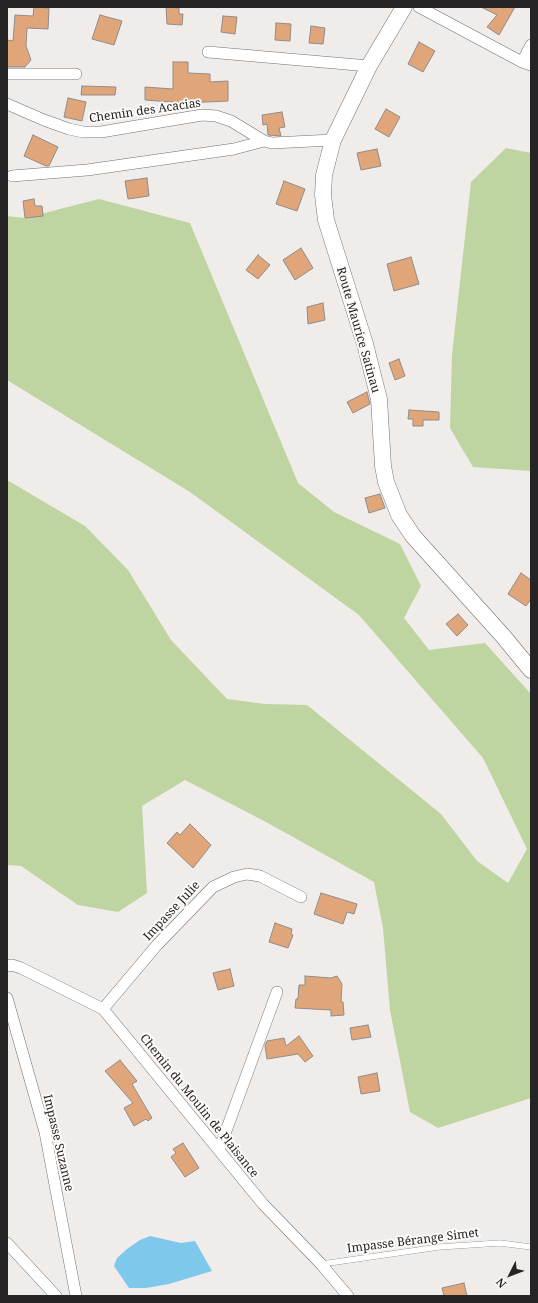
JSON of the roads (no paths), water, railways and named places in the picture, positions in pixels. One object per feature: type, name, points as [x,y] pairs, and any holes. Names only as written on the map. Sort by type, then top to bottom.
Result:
[{"type":"main road","name":"Route Maurice Satinau","points":[[404,7],[369,66],[333,140],[324,175],[323,195],[326,220],[365,344],[379,399],[383,466],[386,482],[399,515],[413,536],[503,636],[531,670]]},
{"type":"street","points":[[419,7],[526,63],[531,45]]},
{"type":"street","points":[[208,52],[369,66]]},
{"type":"street","points":[[7,74],[76,74]]},
{"type":"street","name":"Chemin des Acacias","points":[[7,104],[44,120],[69,129],[83,132],[101,132],[202,115],[216,116],[231,121],[264,141],[272,143],[333,140]]},
{"type":"street","points":[[12,176],[87,170],[234,149],[264,141]]},
{"type":"street","name":"Impasse Julie","points":[[103,1009],[157,945],[213,887],[234,877],[247,874],[260,876],[301,897]]},
{"type":"street","name":"Chemin du Moulin de Plaisance","points":[[7,966],[12,965],[21,968],[103,1009],[263,1204],[322,1264],[348,1296]]},
{"type":"street","points":[[219,1150],[278,992]]},
{"type":"street","name":"Impasse Suzanne","points":[[7,998],[45,1132],[76,1296]]},
{"type":"street","points":[[7,1243],[56,1296]]},
{"type":"lane","name":"Impasse Bérange Simet","points":[[322,1264],[439,1247],[500,1242],[531,1247]]},
{"type":"water","points":[[150,1236],[181,1243],[195,1241],[212,1271],[169,1284],[146,1288],[129,1288],[114,1266],[117,1258],[140,1240]]}]
